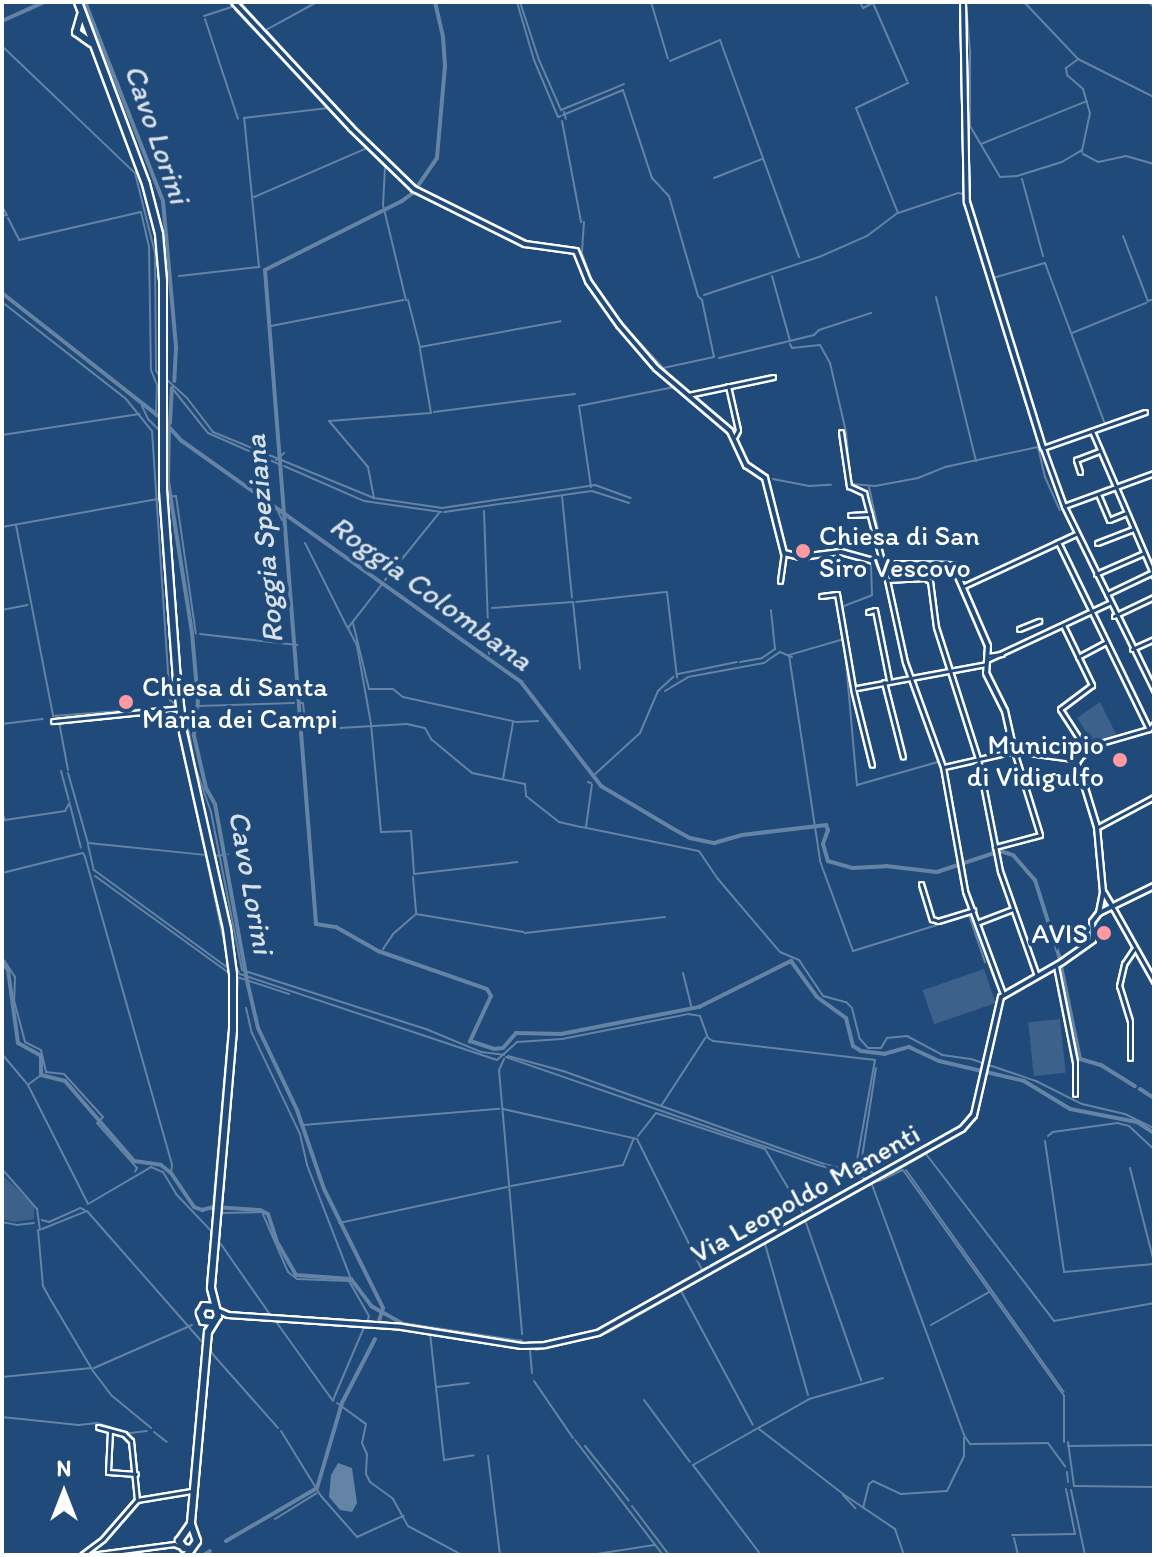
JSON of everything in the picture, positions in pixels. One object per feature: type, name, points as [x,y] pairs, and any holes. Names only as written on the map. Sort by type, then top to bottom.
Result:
[{"type":"main road","points":[[80,6],[76,32],[96,48]]},
{"type":"main road","points":[[80,6],[146,184],[159,234],[163,281],[162,424],[180,708],[227,929],[233,974],[233,1030],[211,1288],[200,1313],[208,1332]]},
{"type":"main road","points":[[76,26],[86,26]]},
{"type":"main road","points":[[81,35],[86,26]]},
{"type":"main road","points":[[182,1545],[190,1532],[208,1332],[216,1308],[211,1288]]},
{"type":"main road","points":[[204,1306],[216,1308]]},
{"type":"main road","points":[[203,1321],[214,1320]]},
{"type":"main road","points":[[182,1545],[197,1541],[190,1532]]},
{"type":"street","points":[[234,2],[351,128],[416,190],[525,244],[576,251],[588,281],[619,325],[656,368],[735,436],[746,465],[768,482],[784,553],[780,581]]},
{"type":"street","points":[[963,2],[966,193],[1043,448],[1064,506],[1114,616],[1154,690]]},
{"type":"street","points":[[688,395],[773,377]]},
{"type":"street","points":[[728,386],[738,430],[735,436]]},
{"type":"street","points":[[1043,448],[1145,412]]},
{"type":"street","points":[[1092,431],[1153,574],[1105,595]]},
{"type":"street","points":[[841,432],[849,486],[864,493],[910,676],[943,767],[958,863],[1003,994],[1058,965],[1093,940],[1092,922],[1099,913],[1103,892],[1097,827],[1077,760]]},
{"type":"street","points":[[1080,472],[1076,460],[1100,451]]},
{"type":"street","points":[[1064,506],[1154,473]]},
{"type":"street","points":[[1098,494],[1109,520],[1126,513]]},
{"type":"street","points":[[850,515],[870,514]]},
{"type":"street","points":[[1097,543],[1133,529]]},
{"type":"street","points":[[964,586],[1076,534]]},
{"type":"street","points":[[1058,542],[1149,729]]},
{"type":"street","points":[[784,553],[800,557],[837,552],[883,563],[953,565],[988,646],[986,673],[1007,718],[1040,834],[996,848]]},
{"type":"street","points":[[837,552],[837,567]]},
{"type":"street","points":[[1096,575],[1144,553]]},
{"type":"street","points":[[887,580],[928,579],[936,627],[978,759],[997,856],[1037,976]]},
{"type":"street","points":[[821,596],[837,594],[872,765]]},
{"type":"street","points":[[1114,616],[1154,597]]},
{"type":"street","points":[[855,689],[1006,654],[1109,603]]},
{"type":"street","points":[[868,612],[875,610],[889,680]]},
{"type":"street","points":[[1019,629],[1039,621]]},
{"type":"street","points":[[1063,625],[1092,685],[1060,709],[1086,749]]},
{"type":"street","points":[[1131,649],[1154,639]]},
{"type":"street","points":[[1078,657],[1106,642]]},
{"type":"street","points":[[988,646],[999,654]]},
{"type":"street","points":[[987,660],[1006,654]]},
{"type":"street","points":[[1147,678],[1154,674]]},
{"type":"street","points":[[884,682],[903,757]]},
{"type":"street","points":[[53,721],[180,708]]},
{"type":"street","points":[[1077,760],[1086,749],[1149,729],[1154,724]]},
{"type":"street","points":[[943,767],[1014,751],[1077,760]]},
{"type":"street","points":[[1097,827],[1154,797]]},
{"type":"street","points":[[921,884],[932,919],[938,921],[973,910]]},
{"type":"street","points":[[1099,913],[1154,886]]},
{"type":"street","points":[[1103,892],[1154,981]]},
{"type":"street","points":[[978,922],[1013,909]]},
{"type":"street","points":[[1130,1058],[1130,1021],[1119,986],[1124,964],[1134,949]]},
{"type":"street","points":[[1058,965],[1075,1062],[1075,1094]]},
{"type":"street","name":"Via Leopoldo Manenti","points":[[228,1315],[402,1327],[534,1346],[606,1329],[972,1122],[988,1063],[996,1007],[1003,994]]},
{"type":"street","points":[[216,1308],[228,1315]]},
{"type":"street","points":[[214,1320],[228,1315]]},
{"type":"street","points":[[98,1427],[124,1434],[131,1441],[137,1500]]},
{"type":"street","points":[[110,1431],[107,1472],[136,1474]]},
{"type":"street","points":[[82,1555],[103,1539],[137,1500],[191,1491]]},
{"type":"street","points":[[91,1555],[182,1545]]},
{"type":"shaded area","points":[[1100,702],[1116,734],[1093,742],[1077,718]]},
{"type":"shaded area","points":[[984,969],[996,1003],[934,1024],[923,990]]},
{"type":"shaded area","points":[[1060,1019],[1066,1073],[1034,1076],[1028,1022]]},
{"type":"shaded area","points":[[2,1174],[34,1206],[34,1219],[14,1222],[2,1219]]},
{"type":"shaded area","points":[[338,1463],[352,1468],[357,1503],[352,1512],[340,1510],[329,1497],[331,1475]]},
{"type":"waterway","points":[[2,21],[44,2]]},
{"type":"waterway","name":"Cavo Lorini","points":[[85,2],[163,201],[176,348],[174,381]]},
{"type":"waterway","points":[[240,2],[261,25]]},
{"type":"waterway","points":[[317,2],[266,30],[326,97]]},
{"type":"waterway","name":"Roggia Speziana","points":[[435,2],[443,37],[445,66],[437,158],[413,193],[402,201],[265,270],[316,924],[336,927],[378,951],[487,989],[491,996],[470,1041],[494,1049],[503,1048],[516,1033],[561,1034],[699,1007],[791,961],[817,997],[846,1018],[853,1046],[861,1051],[884,1054],[909,1047],[939,1061],[1024,1081],[1070,1109],[1137,1122],[1154,1133]]},
{"type":"waterway","points":[[517,2],[534,60],[558,117],[561,116]]},
{"type":"waterway","points":[[520,2],[539,60],[561,110],[624,84]]},
{"type":"waterway","points":[[651,2],[668,59]]},
{"type":"waterway","points":[[860,2],[863,8],[873,3],[907,81]]},
{"type":"waterway","points":[[966,2],[970,126],[1000,177],[1017,176],[1062,162],[1082,150]]},
{"type":"waterway","points":[[1024,2],[1078,59],[1154,97]]},
{"type":"waterway","points":[[1150,2],[1154,6]]},
{"type":"waterway","points":[[204,16],[232,7]]},
{"type":"waterway","points":[[235,10],[385,167],[383,205],[406,300]]},
{"type":"waterway","points":[[205,19],[238,119]]},
{"type":"waterway","points":[[670,61],[720,40],[799,257]]},
{"type":"waterway","points":[[2,46],[135,173],[155,253],[156,371],[159,375]]},
{"type":"waterway","points":[[1077,60],[1066,68],[1067,75],[1083,89],[1090,113],[1082,152]]},
{"type":"waterway","points":[[898,213],[856,108],[908,83]]},
{"type":"waterway","points":[[563,115],[623,90],[652,178],[669,196],[698,296],[702,300],[714,357],[663,368]]},
{"type":"waterway","points":[[981,144],[1087,101]]},
{"type":"waterway","points":[[179,276],[259,267],[244,118],[328,108]]},
{"type":"waterway","points":[[564,112],[566,119]]},
{"type":"waterway","points":[[562,121],[581,222]]},
{"type":"waterway","points":[[254,197],[365,149]]},
{"type":"waterway","points":[[1083,154],[1098,162],[1126,156],[1154,164]]},
{"type":"waterway","points":[[714,178],[762,159]]},
{"type":"waterway","points":[[1022,179],[1043,256]]},
{"type":"waterway","name":"Roggia Speziana","points":[[413,193],[417,195]]},
{"type":"waterway","points":[[704,295],[819,257],[867,236],[898,213],[958,193],[963,194],[989,279]]},
{"type":"waterway","points":[[420,196],[524,246],[546,249]]},
{"type":"waterway","points":[[2,206],[7,215],[2,216]]},
{"type":"waterway","points":[[8,218],[19,240],[141,212],[149,246],[151,370],[157,385],[156,416]]},
{"type":"waterway","points":[[584,222],[582,253],[595,288]]},
{"type":"waterway","points":[[1123,236],[1148,301],[1154,299]]},
{"type":"waterway","points":[[993,278],[1045,263],[1105,424]]},
{"type":"waterway","points":[[772,276],[790,341]]},
{"type":"waterway","name":"Roggia Colombana","points":[[2,293],[161,418],[182,441],[521,682],[601,786],[670,827],[690,838],[714,843],[742,835],[826,825],[828,830],[823,844],[828,861],[852,868],[886,866],[937,872],[1000,851],[1013,855],[1035,880],[1059,956],[1080,1059],[1101,1065],[1135,1086]]},
{"type":"waterway","points":[[936,297],[976,461]]},
{"type":"waterway","points":[[271,326],[403,300]]},
{"type":"waterway","points":[[408,300],[420,347],[561,321]]},
{"type":"waterway","points":[[2,302],[126,399],[152,431],[170,700],[175,704]]},
{"type":"waterway","points":[[1072,333],[1146,303]]},
{"type":"waterway","points":[[719,358],[814,335],[819,330],[871,313]]},
{"type":"waterway","points":[[615,316],[678,384]]},
{"type":"waterway","points":[[790,344],[792,348],[820,345],[830,363],[846,432],[851,484],[875,486],[918,478],[945,467],[1038,447],[1045,477],[1060,510]]},
{"type":"waterway","points":[[374,498],[368,467],[329,421],[431,413],[420,349]]},
{"type":"waterway","points":[[166,379],[187,398],[213,432],[374,498],[442,508],[595,485],[631,498]]},
{"type":"waterway","points":[[591,487],[579,406],[674,387]]},
{"type":"waterway","points":[[172,388],[208,433],[281,465]]},
{"type":"waterway","name":"Cavo Lorini","points":[[170,423],[172,388]]},
{"type":"waterway","points":[[434,412],[575,394]]},
{"type":"waterway","points":[[142,406],[148,419],[159,430]]},
{"type":"waterway","points":[[2,435],[139,414]]},
{"type":"waterway","name":"Cavo Lorini","points":[[169,427],[168,481],[192,633],[198,701],[194,736],[206,788],[215,804],[258,1028],[297,1110],[324,1189],[383,1308],[379,1321]]},
{"type":"waterway","name":"Roggia Speziana","points":[[276,460],[284,453]]},
{"type":"waterway","points":[[2,460],[2,465]]},
{"type":"waterway","points":[[284,466],[364,501],[441,512]]},
{"type":"waterway","points":[[773,479],[809,486],[831,485]]},
{"type":"waterway","points":[[869,487],[882,547]]},
{"type":"waterway","points":[[444,512],[592,491],[629,503]]},
{"type":"waterway","points":[[167,497],[176,496],[196,634]]},
{"type":"waterway","points":[[562,496],[572,598]]},
{"type":"waterway","points":[[2,527],[158,499]]},
{"type":"waterway","name":"Roggia Colombana","points":[[277,509],[282,520]]},
{"type":"waterway","points":[[484,511],[489,654]]},
{"type":"waterway","points":[[385,580],[439,513]]},
{"type":"waterway","points":[[16,525],[53,716],[120,711],[120,695],[131,694],[133,710],[170,707]]},
{"type":"waterway","points":[[305,543],[347,627]]},
{"type":"waterway","points":[[844,606],[872,595],[871,566]]},
{"type":"waterway","points":[[383,583],[348,628],[357,646],[371,724],[381,832],[411,831],[414,874],[517,862]]},
{"type":"waterway","points":[[576,602],[665,592]]},
{"type":"waterway","points":[[667,592],[677,677]]},
{"type":"waterway","points":[[492,608],[573,602],[580,669]]},
{"type":"waterway","points":[[2,610],[28,605]]},
{"type":"waterway","points":[[740,662],[762,658],[775,649],[771,610]]},
{"type":"waterway","points":[[353,623],[369,689],[393,689],[403,697],[517,722],[538,721]]},
{"type":"waterway","points":[[200,634],[297,645]]},
{"type":"waterway","points":[[844,639],[789,655],[820,861],[853,951],[969,915],[985,962]]},
{"type":"waterway","points":[[844,640],[857,785],[938,762]]},
{"type":"waterway","points":[[665,691],[688,677],[764,663],[780,652],[792,657]]},
{"type":"waterway","points":[[678,674],[737,662]]},
{"type":"waterway","points":[[594,775],[640,733],[658,691],[673,677]]},
{"type":"waterway","points":[[198,706],[294,703]]},
{"type":"waterway","points":[[300,703],[303,703],[306,730],[407,724],[425,728],[431,739],[472,773],[525,784],[526,796],[559,822],[580,827]]},
{"type":"waterway","points":[[99,718],[174,712],[205,852]]},
{"type":"waterway","points":[[2,724],[43,719]]},
{"type":"waterway","points":[[68,770],[59,722],[73,720]]},
{"type":"waterway","points":[[187,721],[195,766],[211,812],[242,970],[426,1029],[481,1052],[504,1055]]},
{"type":"waterway","points":[[503,779],[513,722]]},
{"type":"waterway","points":[[61,771],[69,800]]},
{"type":"waterway","points":[[68,773],[88,843],[207,855]]},
{"type":"waterway","points":[[586,827],[592,784]]},
{"type":"waterway","points":[[2,813],[5,820],[65,811],[70,802]]},
{"type":"waterway","points":[[70,805],[81,848]]},
{"type":"waterway","points":[[582,827],[699,851],[718,879],[780,952],[799,960],[823,996],[846,1002],[852,1008],[860,1039],[868,1048],[881,1048],[887,1038],[907,1036],[942,1055],[971,1059],[1036,1081],[1082,1104],[1125,1114],[1154,1128]]},
{"type":"waterway","points":[[88,845],[94,870],[228,968]]},
{"type":"waterway","points":[[2,873],[83,853],[172,1165],[171,1173]]},
{"type":"waterway","points":[[214,856],[224,855]]},
{"type":"waterway","points":[[206,856],[228,961]]},
{"type":"waterway","points":[[95,876],[229,973]]},
{"type":"waterway","points":[[413,877],[416,914],[523,932]]},
{"type":"waterway","points":[[383,949],[393,934],[415,915]]},
{"type":"waterway","points":[[525,933],[665,917]]},
{"type":"waterway","points":[[2,957],[15,977],[14,1000],[25,1042],[41,1050],[46,1072],[64,1074],[103,1117],[97,1123],[137,1168],[135,1172]]},
{"type":"waterway","points":[[2,962],[8,970],[18,1043],[41,1056],[41,1075],[65,1081],[134,1161],[161,1165],[171,1173],[194,1207],[202,1210],[213,1207],[260,1210],[268,1214],[277,1242],[296,1275],[351,1279],[371,1306],[403,1324],[522,1342]]},
{"type":"waterway","points":[[235,966],[239,972]]},
{"type":"waterway","points":[[237,973],[497,1060],[517,1042],[562,1039],[688,1014],[700,1016],[708,1038],[713,1041],[875,1060],[856,1166],[873,1173]]},
{"type":"waterway","points":[[683,973],[692,1008]]},
{"type":"waterway","points":[[237,977],[289,994]]},
{"type":"waterway","points":[[227,1139],[238,979]]},
{"type":"waterway","points":[[246,1008],[252,1033],[300,1134],[307,1165],[351,1279]]},
{"type":"waterway","points":[[213,1207],[229,1023]]},
{"type":"waterway","points":[[661,1106],[706,1037]]},
{"type":"waterway","points":[[2,1054],[28,1085],[88,1204],[151,1167],[163,1172],[176,1194],[213,1233]]},
{"type":"waterway","points":[[508,1056],[563,1071],[821,1163],[859,1173]]},
{"type":"waterway","points":[[506,1057],[818,1165],[864,1178]]},
{"type":"waterway","points":[[504,1059],[499,1070],[522,1334]]},
{"type":"waterway","points":[[860,1170],[876,1068]]},
{"type":"waterway","points":[[29,1084],[41,1075]]},
{"type":"waterway","name":"Roggia Colombana","points":[[1140,1089],[1154,1098]]},
{"type":"waterway","points":[[303,1125],[499,1109]]},
{"type":"waterway","points":[[503,1109],[637,1139],[702,1270]]},
{"type":"waterway","points":[[638,1136],[656,1113],[765,1149],[804,1215]]},
{"type":"waterway","points":[[1048,1136],[1053,1132],[1117,1123],[1129,1126],[1154,1149]]},
{"type":"waterway","points":[[511,1186],[623,1165],[634,1138]]},
{"type":"waterway","points":[[1045,1141],[1064,1272],[1154,1264]]},
{"type":"waterway","points":[[878,1181],[926,1154],[1054,1321],[1154,1303]]},
{"type":"waterway","points":[[1130,1168],[1154,1262]]},
{"type":"waterway","points":[[2,1169],[37,1209],[40,1230]]},
{"type":"waterway","points":[[879,1181],[903,1170],[1064,1396],[1064,1442]]},
{"type":"waterway","points":[[906,1170],[1064,1392]]},
{"type":"waterway","points":[[871,1182],[965,1437],[970,1444],[1048,1443],[1065,1466]]},
{"type":"waterway","points":[[339,1223],[507,1187]]},
{"type":"waterway","points":[[42,1220],[49,1222],[80,1208],[85,1210]]},
{"type":"waterway","points":[[42,1229],[87,1211],[202,1342]]},
{"type":"waterway","points":[[221,1213],[262,1212],[288,1272],[297,1279],[349,1281],[369,1316],[367,1322]]},
{"type":"waterway","points":[[805,1220],[861,1380]]},
{"type":"waterway","points":[[2,1222],[17,1225],[34,1223]]},
{"type":"waterway","points":[[536,1350],[609,1332],[800,1222]]},
{"type":"waterway","points":[[38,1230],[43,1286],[52,1302],[111,1395],[151,1428]]},
{"type":"waterway","points":[[218,1240],[271,1316]]},
{"type":"waterway","points":[[765,1244],[808,1395]]},
{"type":"waterway","points":[[680,1289],[753,1425]]},
{"type":"waterway","points":[[931,1325],[989,1292]]},
{"type":"waterway","points":[[277,1323],[333,1401]]},
{"type":"waterway","points":[[94,1368],[192,1325]]},
{"type":"waterway","points":[[333,1400],[365,1325]]},
{"type":"waterway","points":[[430,1333],[444,1460],[474,1455]]},
{"type":"waterway","name":"Cavo Lorini","points":[[226,1541],[317,1488],[342,1403],[375,1339]]},
{"type":"waterway","points":[[209,1350],[278,1428]]},
{"type":"waterway","points":[[530,1350],[532,1373]]},
{"type":"waterway","points":[[2,1377],[92,1368]]},
{"type":"waterway","points":[[761,1555],[693,1465],[809,1399],[883,1378]]},
{"type":"waterway","points":[[534,1381],[573,1438]]},
{"type":"waterway","points":[[437,1387],[469,1383]]},
{"type":"waterway","points":[[644,1400],[690,1462]]},
{"type":"waterway","points":[[337,1403],[366,1424],[362,1443],[367,1454],[366,1474],[370,1482],[393,1499],[408,1526],[462,1555]]},
{"type":"waterway","points":[[2,1417],[79,1425],[97,1423],[130,1433],[147,1431]]},
{"type":"waterway","points":[[759,1429],[843,1494],[895,1529],[904,1555]]},
{"type":"waterway","points":[[281,1431],[321,1496],[357,1537],[403,1516]]},
{"type":"waterway","points":[[154,1432],[167,1442]]},
{"type":"waterway","points":[[863,1508],[869,1484],[873,1481],[901,1494],[947,1491],[964,1456],[964,1438]]},
{"type":"waterway","points":[[575,1440],[663,1555]]},
{"type":"waterway","points":[[1068,1442],[1074,1486],[1154,1487]]},
{"type":"waterway","points":[[1068,1446],[1154,1445]]},
{"type":"waterway","points":[[585,1446],[629,1501]]},
{"type":"waterway","points":[[488,1456],[500,1555]]},
{"type":"waterway","points":[[1067,1472],[1068,1482]]},
{"type":"waterway","points":[[1012,1535],[1075,1534],[1066,1489]]},
{"type":"waterway","points":[[1071,1490],[1085,1555]]},
{"type":"waterway","points":[[275,1519],[317,1493]]},
{"type":"waterway","points":[[843,1495],[855,1508]]},
{"type":"waterway","points":[[632,1506],[669,1555]]},
{"type":"waterway","points":[[1014,1538],[1018,1555]]},
{"type":"waterway","points":[[590,1555],[654,1545]]},
{"type":"waterway","name":"Cavo Lorini","points":[[204,1555],[210,1551]]},
{"type":"place","name":"Chiesa di San Siro Vescovo","points":[[803,551]]},
{"type":"place","name":"Chiesa di Santa Maria dei Campi","points":[[126,702]]},
{"type":"place","name":"Municipio di Vidigulfo","points":[[1120,760]]},
{"type":"place","name":"AVIS","points":[[1104,933]]}]
